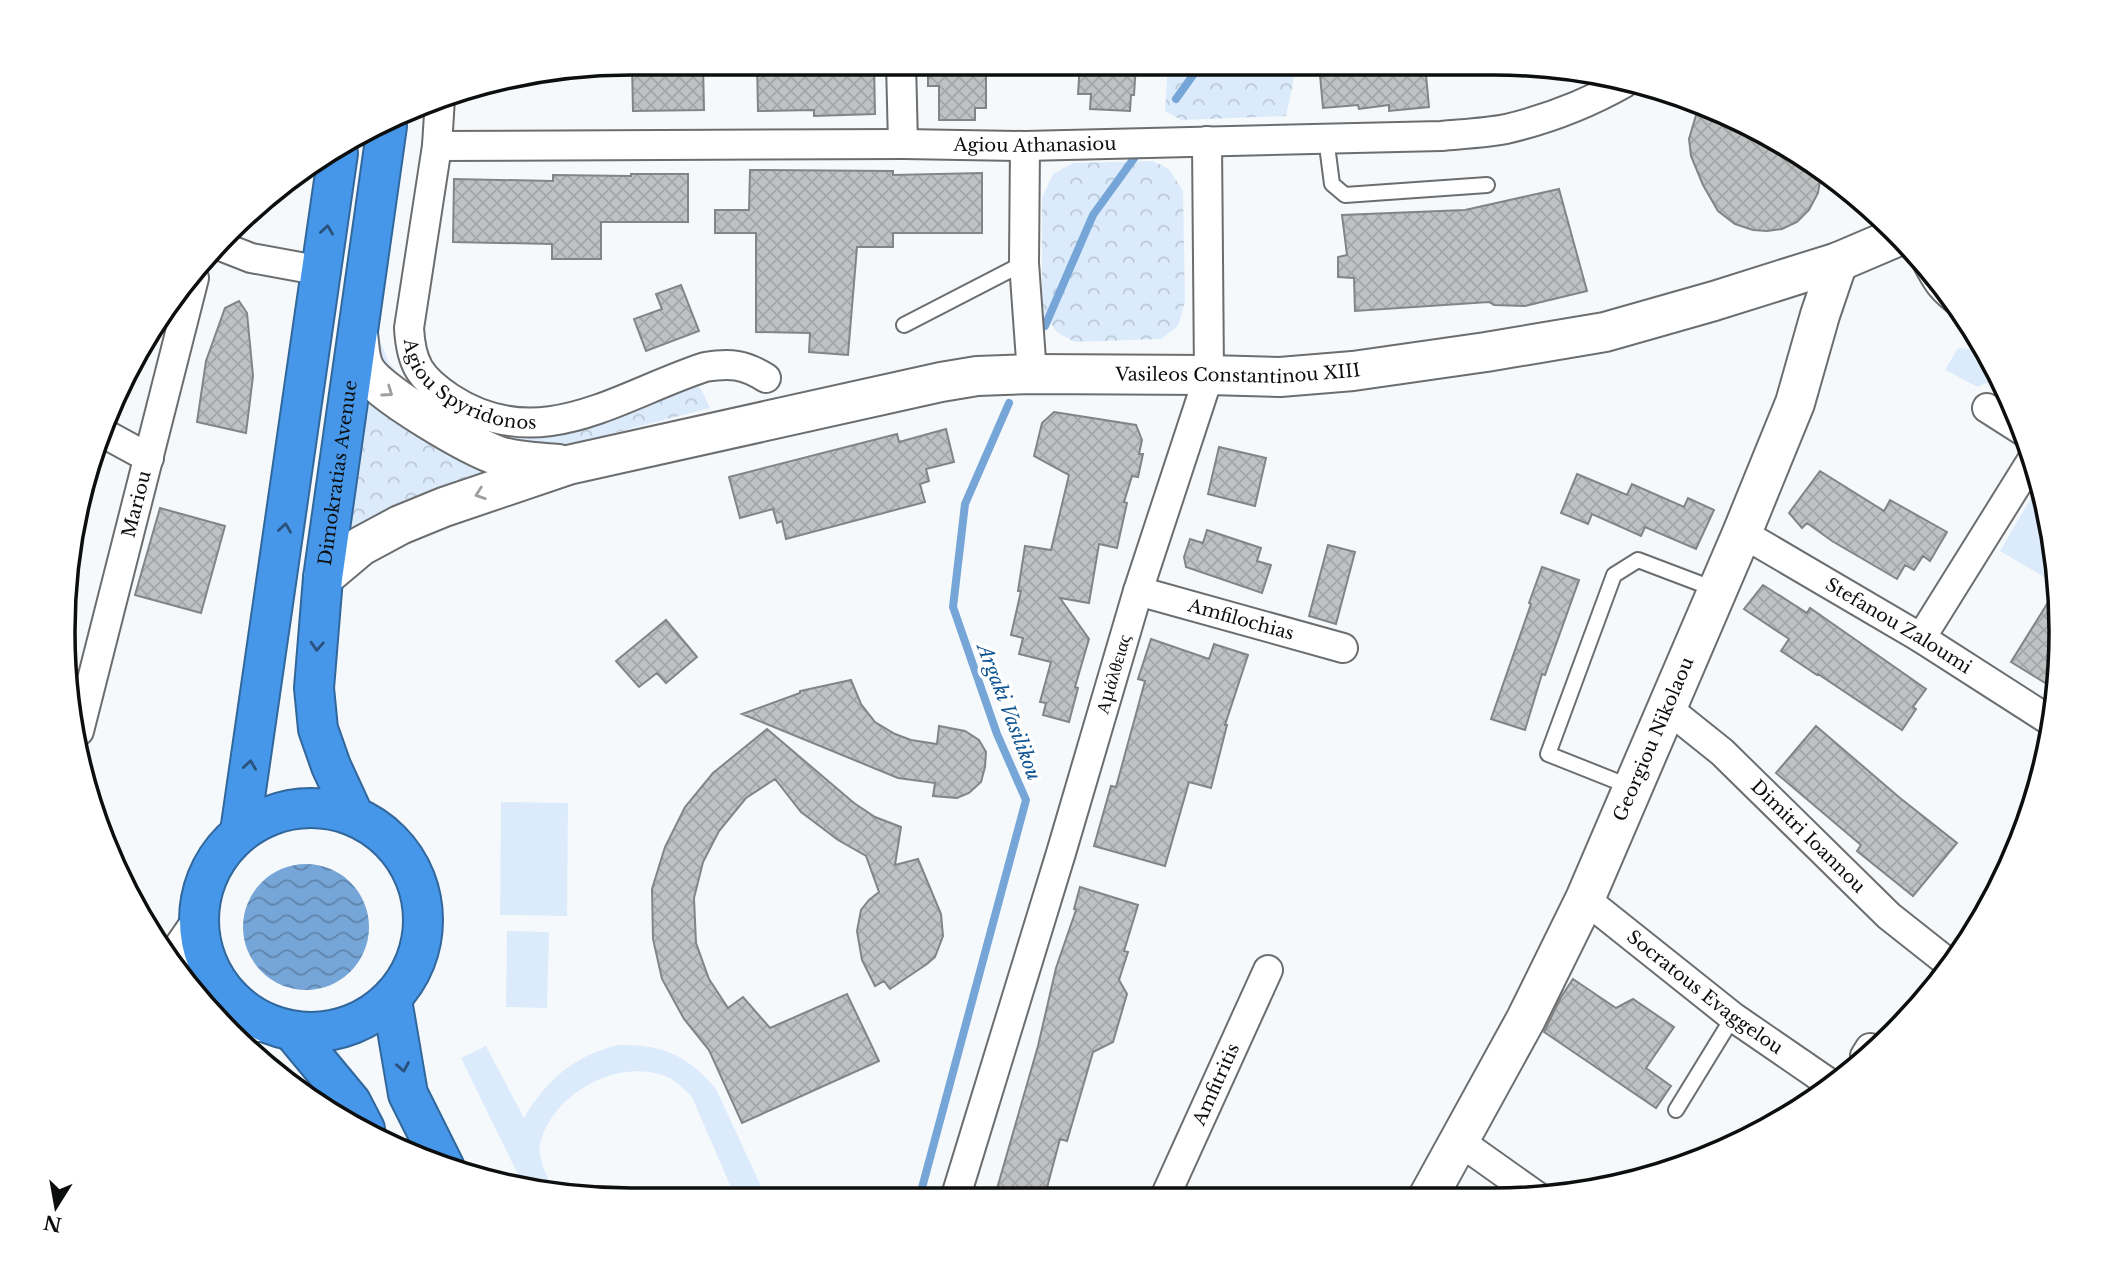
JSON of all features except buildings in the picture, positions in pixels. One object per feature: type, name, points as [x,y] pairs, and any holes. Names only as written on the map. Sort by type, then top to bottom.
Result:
[{"type":"highway","name":"Dimokratias Avenue","points":[[354,816],[331,766],[318,729],[314,688],[323,578],[386,133]]},
{"type":"highway","points":[[240,832],[337,160]]},
{"type":"highway","points":[[262,1026],[329,1032],[363,1021],[392,1000],[413,970],[424,935],[422,898],[409,863],[386,835],[354,816],[325,808],[295,808],[266,817],[240,832],[223,849],[210,869],[201,892],[198,926],[207,966],[230,999],[351,1102],[358,1116]]},
{"type":"highway","points":[[392,1000],[408,1094],[437,1152]]},
{"type":"street","points":[[901,75],[903,144]]},
{"type":"street","name":"Agiou Athanasiou","points":[[437,146],[1025,146],[1441,136],[1504,129],[1559,114],[1604,87]]},
{"type":"street","name":"Agiou Spyridonos","points":[[439,110],[437,146],[409,328],[410,349],[416,365],[426,379],[445,395],[468,409],[491,417],[516,422],[544,423],[572,418],[705,367],[724,364],[748,367],[766,377]]},
{"type":"street","name":"Αμάλθειας","points":[[957,1188],[1061,853],[1138,591],[1209,374],[1207,141]]},
{"type":"street","points":[[1025,146],[1024,262],[1032,374]]},
{"type":"street","name":"Vasileos Constantinou XIII","points":[[323,578],[361,546],[400,525],[444,507],[568,466],[941,382],[977,376],[1032,374],[1209,374],[1280,377],[1353,371],[1486,352],[1605,332],[1838,262],[1888,241]]},
{"type":"street","points":[[227,249],[251,258],[322,271]]},
{"type":"street","name":"Georgiou Nikolaou","points":[[1433,1188],[1526,1019],[1585,899],[1795,403],[1838,262]]},
{"type":"street","name":"Mariou","points":[[82,718],[190,293]]},
{"type":"street","name":"Vasileos Constantinou XIII","points":[[358,334],[361,361],[374,381],[387,392],[467,442],[507,458],[568,466]]},
{"type":"street","points":[[1987,408],[2007,421]]},
{"type":"street","points":[[111,437],[149,458]]},
{"type":"street","points":[[1921,639],[2025,472]]},
{"type":"street","name":"Stefanou Zaloumi","points":[[1742,533],[1921,639],[2042,716]]},
{"type":"street","name":"Amfilochias","points":[[1138,591],[1343,648]]},
{"type":"street","name":"Dimitri Ioannou","points":[[1667,708],[1722,752],[1889,916],[1942,958]]},
{"type":"street","name":"Socratous Evaggelou","points":[[1585,899],[1733,1017],[1823,1079]]},
{"type":"street","points":[[179,954],[198,926]]},
{"type":"street","name":"Amfitritis","points":[[1170,1188],[1268,970]]},
{"type":"street","points":[[1460,1141],[1524,1187]]},
{"type":"lane","points":[[1326,138],[1332,184],[1345,195],[1487,185]]},
{"type":"lane","points":[[904,325],[1024,262]]},
{"type":"lane","points":[[1632,787],[1548,754],[1614,575],[1638,560],[1717,590]]},
{"type":"lane","points":[[1676,1110],[1733,1017]]},
{"type":"green space","points":[[1167,75],[1295,75],[1286,116],[1181,120],[1165,111]]},
{"type":"green space","points":[[1153,161],[1169,169],[1183,191],[1185,302],[1178,326],[1161,339],[1075,342],[1058,333],[1042,314],[1042,198],[1053,174],[1073,163]]},
{"type":"green space","points":[[370,315],[389,363],[407,383],[446,409],[481,425],[693,383],[701,389],[710,408],[590,439],[433,499],[345,543]]},
{"type":"green space","points":[[1958,348],[1972,349],[1990,383],[1978,387],[1945,370]]},
{"type":"green space","points":[[2032,497],[2046,578],[2000,551]]},
{"type":"green space","points":[[501,802],[568,803],[567,916],[500,915]]},
{"type":"green space","points":[[507,931],[549,932],[547,1008],[506,1007]]},
{"type":"green space","points":[[618,1045],[633,1045],[661,1050],[684,1060],[706,1077],[716,1089],[762,1188],[731,1188],[692,1097],[671,1079],[643,1071],[605,1077],[570,1097],[546,1127],[540,1145],[542,1162],[549,1181],[519,1176],[461,1058],[486,1046],[524,1118],[542,1092],[563,1071],[602,1050]]},
{"type":"water","points":[[306,864],[330,869],[351,882],[364,903],[369,927],[364,951],[351,972],[330,985],[306,990],[282,985],[261,972],[248,951],[243,927],[248,903],[261,882],[282,869]]},
{"type":"waterway","name":"Argaki Vasilikou","points":[[1176,99],[1193,75]]},
{"type":"waterway","name":"Argaki Vasilikou","points":[[1045,326],[1093,215],[1135,157]]},
{"type":"waterway","name":"Argaki Vasilikou","points":[[922,1188],[1026,800],[997,734],[953,607],[965,504],[1009,403]]}]
